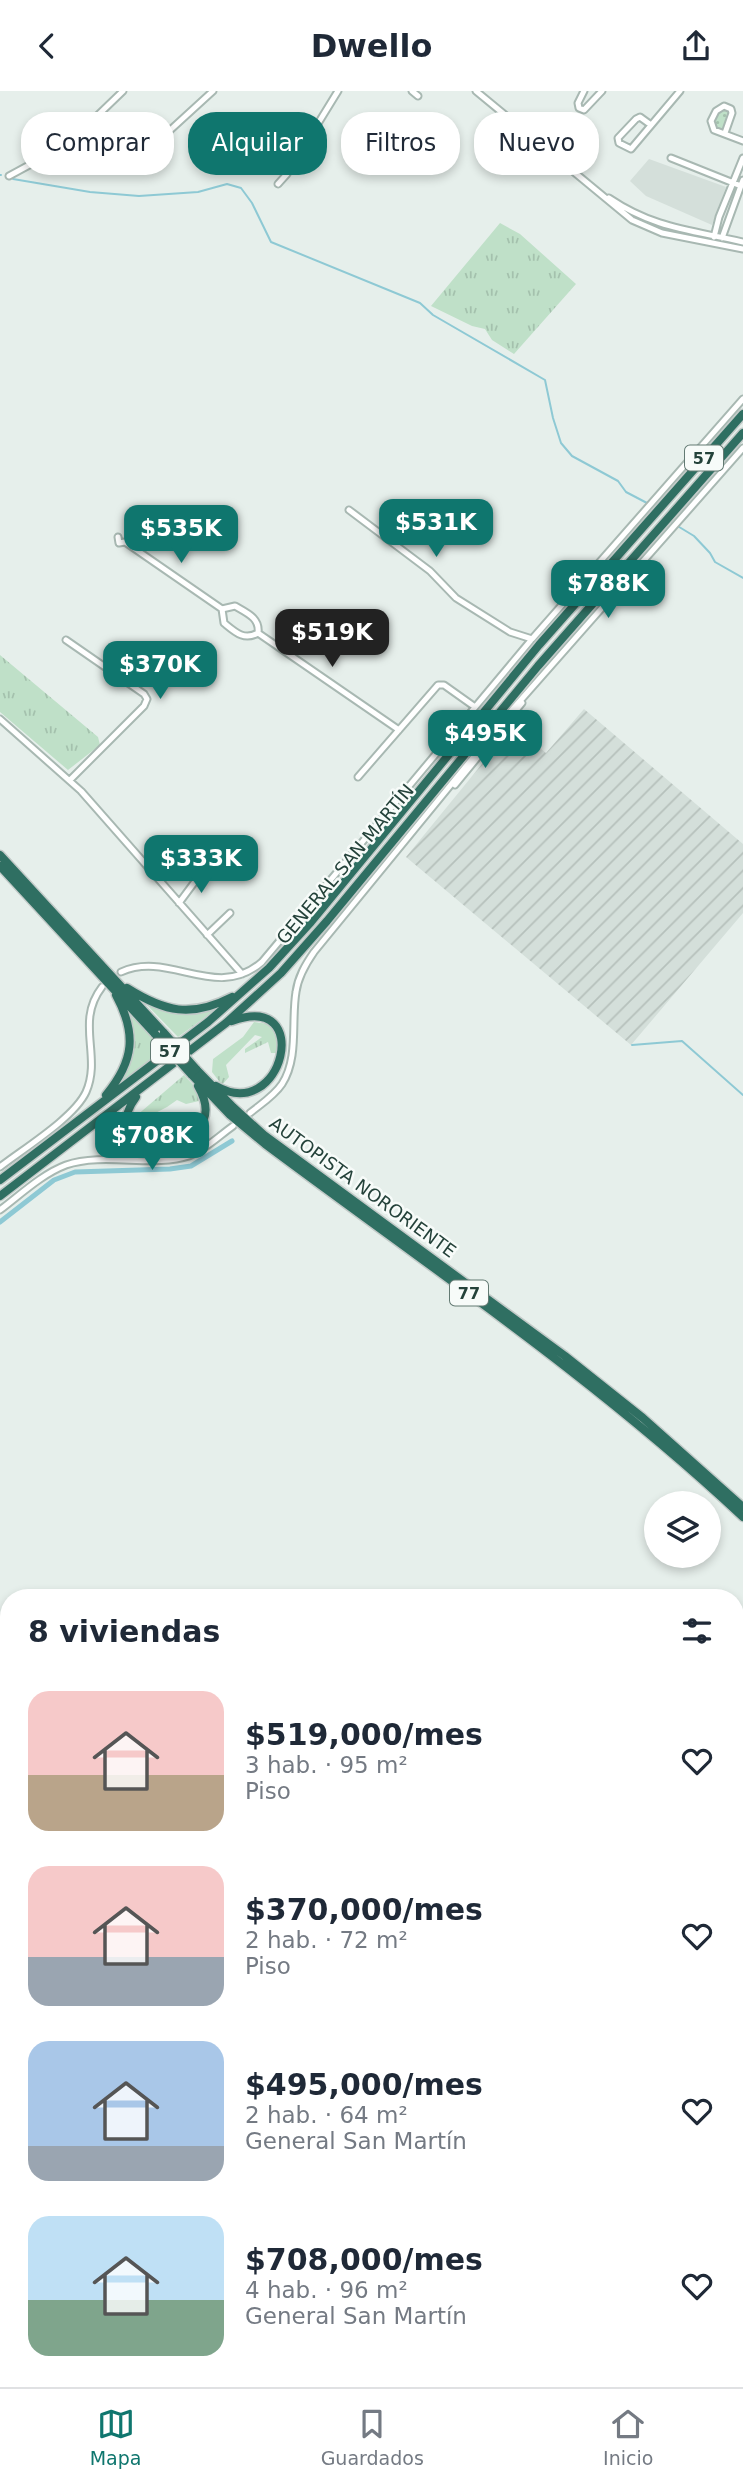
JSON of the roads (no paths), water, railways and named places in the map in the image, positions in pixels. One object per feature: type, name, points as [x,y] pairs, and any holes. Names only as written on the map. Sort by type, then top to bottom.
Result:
[{"type":"highway","name":"57","points":[[0,1177],[28,1159],[247,989],[296,939],[520,667],[743,414]]},
{"type":"highway","name":"57","points":[[0,1196],[226,1023],[256,998],[304,949],[526,680],[743,433]]},
{"type":"highway","name":"AUTOPISTA NORORIENTE","points":[[0,855],[117,982],[230,1115],[259,1140],[570,1369],[674,1454],[743,1517]]},
{"type":"highway","name":"AUTOPISTA NORORIENTE","points":[[0,866],[103,983],[160,1034]]},
{"type":"highway","points":[[117,982],[149,1002],[183,1011],[210,1007],[247,989]]},
{"type":"highway","points":[[92,1110],[120,1076],[130,1047],[129,1028],[123,1010],[103,983]]},
{"type":"highway","points":[[206,1080],[230,1093],[249,1093],[264,1084],[282,1055],[282,1037],[269,1020],[246,1016],[226,1023]]},
{"type":"highway","points":[[142,1088],[126,1111],[125,1129],[137,1147],[161,1151],[195,1133],[205,1118],[205,1100],[194,1072]]},
{"type":"highway","name":"AUTOPISTA NORORIENTE","points":[[194,1072],[279,1146],[585,1371],[743,1507]]},
{"type":"highway","points":[[0,1204],[33,1171]]},
{"type":"street","points":[[9,176],[68,144],[123,91]]},
{"type":"street","points":[[174,127],[213,91]]},
{"type":"street","points":[[278,184],[287,174],[338,91]]},
{"type":"street","points":[[412,91],[418,96]]},
{"type":"street","points":[[476,91],[625,216],[646,228],[711,243],[743,242]]},
{"type":"street","points":[[584,91],[578,103],[579,108],[584,110],[602,91]]},
{"type":"street","points":[[651,125],[640,117],[636,119],[618,138],[619,142],[631,149],[680,91]]},
{"type":"street","points":[[725,133],[732,113],[731,109],[724,106],[716,111],[711,121],[714,130],[743,141]]},
{"type":"street","points":[[671,158],[733,183],[742,183],[721,241]]},
{"type":"street","points":[[711,243],[743,158]]},
{"type":"street","points":[[600,193],[654,223],[714,236],[743,249]]},
{"type":"street","name":"GENERAL SAN MARTÍN","points":[[242,975],[257,966],[280,942],[532,639],[743,399]]},
{"type":"street","name":"GENERAL SAN MARTÍN","points":[[250,1113],[276,1091],[287,1073],[291,1061],[296,993],[310,958],[533,687],[743,448]]},
{"type":"street","points":[[349,510],[430,571],[456,598],[512,634],[532,639]]},
{"type":"street","points":[[125,542],[222,609],[224,622],[241,635],[248,638],[258,633]]},
{"type":"street","points":[[222,609],[235,606],[255,619],[258,633]]},
{"type":"street","points":[[258,633],[399,730]]},
{"type":"street","points":[[66,640],[144,694],[147,699],[144,706],[112,740],[70,780]]},
{"type":"street","points":[[358,777],[440,684],[475,707]]},
{"type":"street","points":[[0,719],[70,780],[242,975]]},
{"type":"street","points":[[179,903],[202,872]]},
{"type":"street","points":[[207,935],[230,913]]},
{"type":"street","points":[[121,972],[135,967],[151,966],[218,979],[242,975]]},
{"type":"street","points":[[0,1167],[68,1115],[84,1096],[91,1074],[89,1015],[103,983]]},
{"type":"street","points":[[0,1210],[48,1174],[66,1165],[92,1160],[182,1158],[201,1150],[233,1126]]},
{"type":"waterway","points":[[13,179],[90,192],[139,196],[198,192],[227,184],[241,188],[252,203],[271,242],[420,303],[433,315],[545,380],[561,443],[572,456],[618,481],[626,492],[647,503]]},
{"type":"waterway","points":[[671,522],[694,536],[715,562],[743,578]]},
{"type":"waterway","points":[[632,1045],[682,1041],[743,1095]]},
{"type":"waterway","points":[[0,1222],[54,1180],[75,1172],[191,1166],[232,1141]]}]
